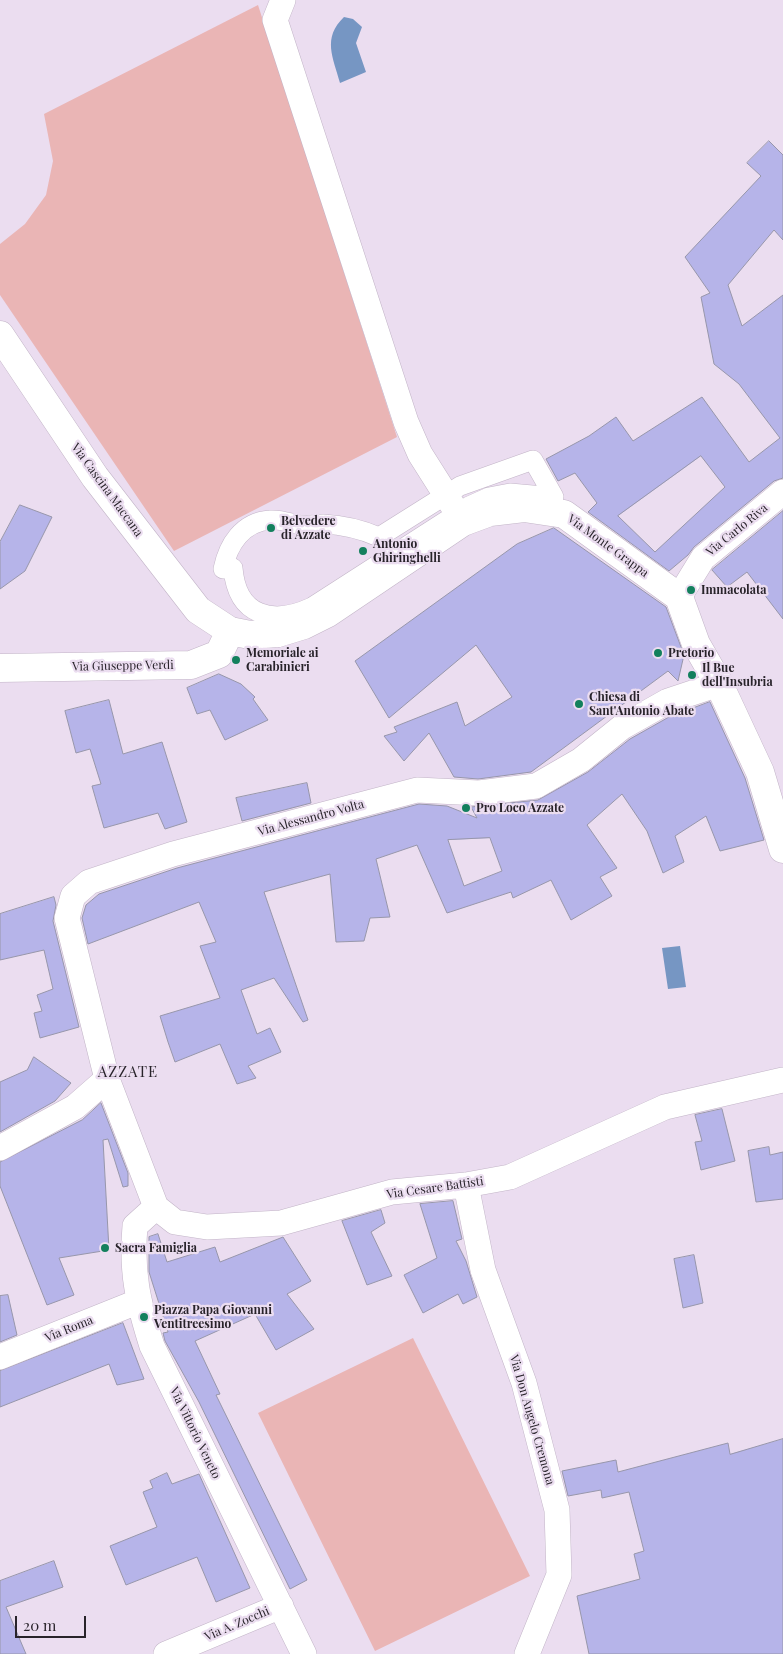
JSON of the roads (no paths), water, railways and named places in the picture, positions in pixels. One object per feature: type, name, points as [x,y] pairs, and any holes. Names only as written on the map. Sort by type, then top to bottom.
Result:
[{"type":"street","points":[[283,0],[275,20],[406,422],[420,454],[455,510]]},
{"type":"street","name":"Via Cascina Maccana","points":[[0,335],[95,477],[198,610],[230,631]]},
{"type":"street","points":[[455,510],[312,607],[293,616],[273,616],[252,608],[240,597],[234,583],[233,568],[223,569],[226,554],[233,541],[244,530],[258,523],[280,521],[301,525],[341,526],[379,537],[455,510],[488,497],[510,493],[554,497],[533,460],[485,475],[455,510]]},
{"type":"street","name":"Via Carlo Riva","points":[[679,598],[703,558],[783,492]]},
{"type":"street","name":"Via Monte Grappa","points":[[230,631],[250,635],[269,634],[304,625],[328,613],[455,510],[490,512],[524,508],[564,514],[679,598]]},
{"type":"street","points":[[679,598],[696,644],[719,684],[760,772],[783,850]]},
{"type":"street","name":"Via Giuseppe Verdi","points":[[0,668],[191,665],[219,654],[230,631]]},
{"type":"street","name":"Via Alessandro Volta","points":[[108,1079],[67,918],[73,896],[89,882],[173,854],[417,790],[479,793],[536,786],[580,760],[622,727],[668,701],[719,684]]},
{"type":"street","points":[[0,1148],[75,1107],[108,1079],[156,1208]]},
{"type":"street","name":"Via Cesare Battisti","points":[[156,1208],[175,1222],[208,1227],[281,1223],[392,1192],[466,1185],[510,1177],[665,1107],[783,1080]]},
{"type":"street","name":"Via Don Angelo Cremona","points":[[466,1185],[483,1270],[524,1383],[557,1510],[559,1575],[527,1654]]},
{"type":"street","name":"Via Vittorio Veneto","points":[[156,1208],[135,1226],[133,1271],[138,1302],[152,1346],[304,1654]]},
{"type":"street","name":"Via Roma","points":[[0,1357],[138,1302]]},
{"type":"street","name":"Via A. Zocchi","points":[[166,1654],[281,1606]]},
{"type":"water","points":[[344,17],[353,19],[362,27],[356,43],[366,72],[340,83],[332,56],[331,40],[337,25]]},
{"type":"water","points":[[680,946],[686,987],[668,989],[662,948]]},
{"type":"place","name":"Belvedere di Azzate","points":[[271,528]]},
{"type":"place","name":"Antonio Ghiringhelli","points":[[363,551]]},
{"type":"place","name":"Immacolata","points":[[691,590]]},
{"type":"place","name":"Pretorio","points":[[658,653]]},
{"type":"place","name":"Memoriale ai Carabinieri","points":[[236,660]]},
{"type":"place","name":"Il Bue dell'Insubria","points":[[692,675]]},
{"type":"place","name":"Chiesa di Sant'Antonio Abate","points":[[579,704]]},
{"type":"place","name":"Pro Loco Azzate","points":[[466,808]]},
{"type":"place","name":"Sacra Famiglia","points":[[105,1248]]},
{"type":"place","name":"Piazza Papa Giovanni Ventitreesimo","points":[[144,1317]]},
{"type":"district","name":"AZZATE","points":[[128,1072]]}]
